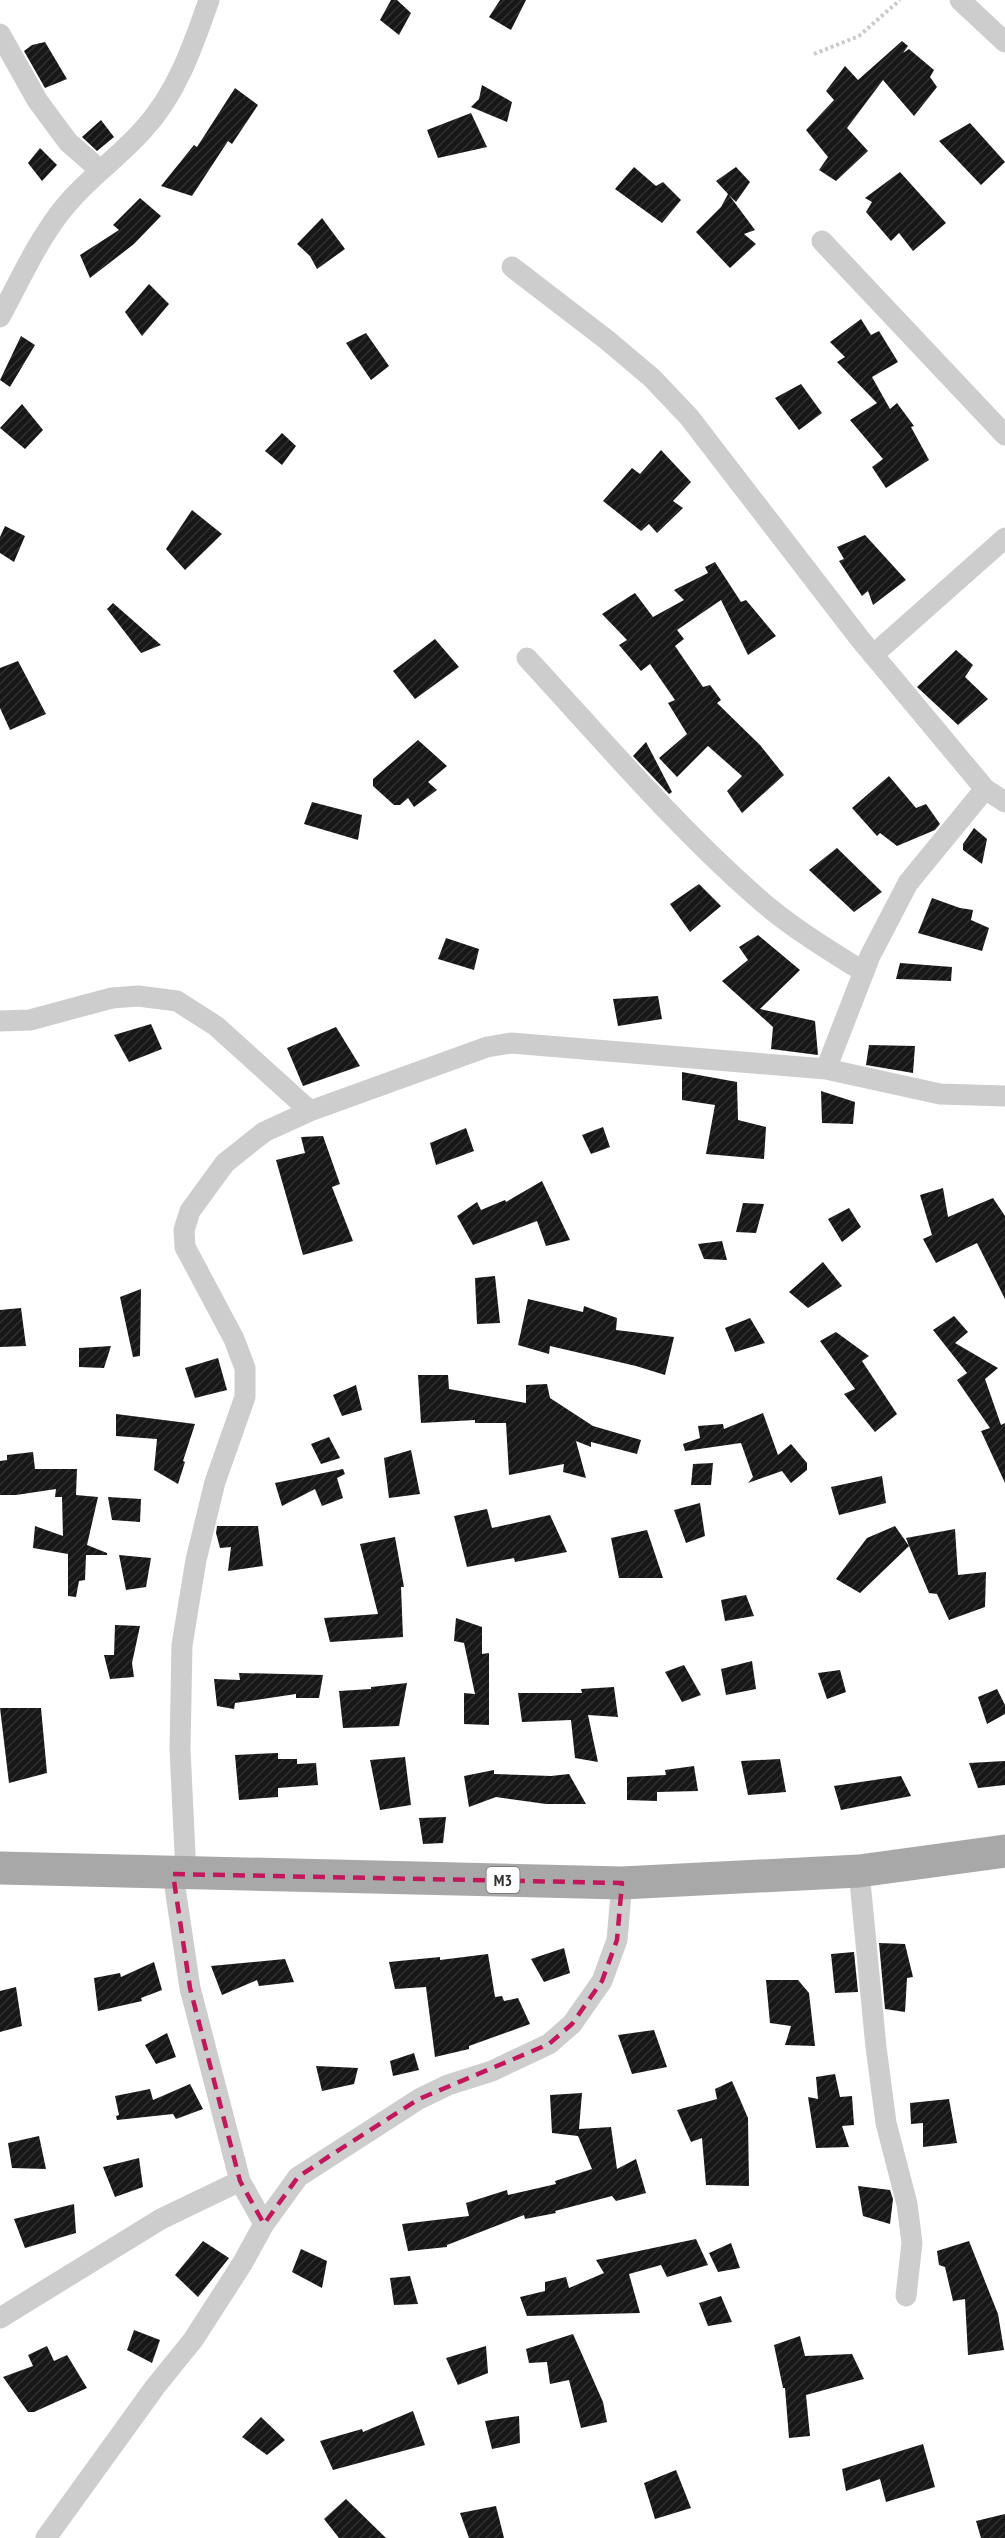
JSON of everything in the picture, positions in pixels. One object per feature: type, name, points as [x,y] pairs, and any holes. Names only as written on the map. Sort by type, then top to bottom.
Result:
[{"type":"main road","name":"M3","points":[[0,1868],[622,1883],[859,1871],[1005,1851]]},
{"type":"street","points":[[0,317],[34,250],[61,212],[100,170],[144,129],[170,93],[185,66],[209,0]]},
{"type":"street","points":[[960,0],[1005,42]]},
{"type":"street","points":[[0,34],[43,108],[68,141],[100,170]]},
{"type":"street","points":[[822,242],[1005,435]]},
{"type":"street","points":[[512,267],[607,340],[652,378],[689,417],[873,654],[985,789],[1005,802]]},
{"type":"street","points":[[873,654],[1005,538]]},
{"type":"street","points":[[527,658],[678,820],[752,893],[810,939],[864,972]]},
{"type":"street","points":[[826,1069],[864,972],[908,883],[985,789]]},
{"type":"street","points":[[0,1020],[30,1020],[112,998],[138,996],[177,1002],[216,1026],[310,1110]]},
{"type":"street","points":[[264,2223],[240,2181],[190,1988],[179,1874],[182,1645],[196,1560],[215,1482],[245,1397],[245,1368],[234,1339],[185,1247],[184,1230],[190,1211],[225,1163],[264,1132],[310,1110],[487,1047],[511,1043],[826,1069],[940,1094],[1005,1096]]},
{"type":"street","points":[[859,1871],[876,2047],[886,2123],[907,2204],[912,2243],[906,2296]]},
{"type":"street","points":[[46,2538],[148,2396],[193,2340],[242,2264],[264,2223],[298,2177],[419,2099],[448,2085],[492,2071],[549,2044],[572,2024],[602,1981],[617,1940],[622,1883]]},
{"type":"street","points":[[0,2318],[161,2219],[240,2181]]},
{"type":"path","points":[[814,54],[859,36],[900,0]]},
{"type":"highlighted area","points":[[173,1874],[622,1883],[617,1940],[602,1981],[572,2024],[549,2044],[419,2099],[328,2157],[298,2177],[264,2224],[240,2181],[190,1988]]},
{"type":"building","points":[[391,0],[397,0],[411,13],[399,35],[380,20]]},
{"type":"building","points":[[500,0],[526,0],[511,30],[489,17]]},
{"type":"building","points":[[902,41],[908,46],[903,53],[909,49],[934,70],[930,77],[937,87],[914,116],[883,80],[847,128],[868,151],[836,181],[819,170],[828,157],[806,130],[834,100],[826,91],[845,66],[858,80]]},
{"type":"building","points":[[45,42],[67,79],[45,88],[24,51],[32,45]]},
{"type":"building","points":[[482,85],[512,102],[507,122],[471,107],[479,99]]},
{"type":"building","points":[[235,88],[258,105],[232,144],[228,141],[192,196],[161,186],[194,145],[197,147]]},
{"type":"building","points":[[471,113],[487,147],[438,158],[427,130]]},
{"type":"building","points":[[101,120],[114,137],[97,151],[82,137]]},
{"type":"building","points":[[970,123],[1005,162],[981,185],[939,141]]},
{"type":"building","points":[[40,148],[57,165],[42,181],[28,163]]},
{"type":"building","points":[[634,167],[656,186],[663,182],[681,200],[662,223],[615,189]]},
{"type":"building","points":[[736,167],[750,182],[736,202],[729,195],[755,230],[744,234],[756,244],[730,268],[696,232],[721,207],[728,194],[716,181]]},
{"type":"building","points":[[900,172],[946,223],[913,251],[899,233],[891,241],[866,212],[872,202],[865,198]]},
{"type":"building","points":[[140,198],[161,216],[134,244],[90,278],[80,255],[119,230],[113,225]]},
{"type":"building","points":[[322,218],[345,249],[317,269],[310,256],[297,244]]},
{"type":"building","points":[[149,284],[169,304],[142,336],[125,312]]},
{"type":"building","points":[[861,319],[871,335],[879,331],[898,362],[872,377],[890,409],[897,403],[914,426],[911,427],[929,460],[886,488],[872,467],[883,459],[850,420],[877,403],[837,362],[845,357],[830,342]]},
{"type":"building","points":[[366,333],[389,366],[371,380],[346,343]]},
{"type":"building","points":[[21,336],[35,345],[10,387],[0,380]]},
{"type":"building","points":[[801,384],[822,413],[799,430],[775,398]]},
{"type":"building","points":[[22,404],[43,430],[25,449],[0,428]]},
{"type":"building","points":[[282,433],[296,446],[282,465],[265,451]]},
{"type":"building","points":[[661,450],[691,482],[673,501],[683,508],[657,533],[649,524],[641,531],[603,501],[632,468],[640,474]]},
{"type":"building","points":[[192,510],[222,534],[185,570],[166,549]]},
{"type":"building","points":[[5,526],[25,536],[14,562],[0,553],[0,537]]},
{"type":"building","points":[[865,535],[906,580],[873,605],[868,591],[862,596],[839,561],[844,559],[837,547]]},
{"type":"building","points":[[715,562],[741,602],[746,600],[776,636],[748,655],[721,600],[677,630],[684,639],[675,646],[703,687],[710,685],[721,700],[717,703],[760,745],[784,775],[742,813],[727,791],[742,776],[708,746],[677,777],[659,758],[687,734],[668,703],[675,700],[650,664],[641,671],[619,645],[627,640],[602,614],[635,593],[653,617],[684,600],[674,590],[708,573],[705,567]]},
{"type":"building","points":[[113,603],[161,645],[141,653],[107,609]]},
{"type":"building","points":[[435,639],[459,667],[415,699],[393,671]]},
{"type":"building","points":[[956,650],[973,665],[965,677],[988,699],[958,725],[917,687]]},
{"type":"building","points":[[18,661],[46,714],[10,730],[0,708],[0,668]]},
{"type":"building","points":[[418,740],[447,766],[428,782],[437,790],[414,807],[408,798],[400,805],[394,805],[373,786],[373,779]]},
{"type":"building","points":[[646,742],[672,792],[669,794],[633,756]]},
{"type":"building","points":[[889,776],[916,808],[926,804],[940,824],[935,830],[897,846],[880,833],[877,836],[852,808]]},
{"type":"building","points":[[312,802],[362,815],[358,840],[304,824]]},
{"type":"building","points":[[974,828],[987,839],[982,864],[963,850],[963,844]]},
{"type":"building","points":[[837,848],[882,892],[854,912],[809,870]]},
{"type":"building","points":[[699,884],[721,906],[690,932],[670,904]]},
{"type":"building","points":[[932,898],[973,910],[971,920],[989,928],[982,951],[918,933]]},
{"type":"building","points":[[758,935],[800,970],[760,1009],[815,1021],[818,1055],[771,1049],[773,1027],[722,981],[748,960],[739,947]]},
{"type":"building","points":[[446,938],[479,949],[474,970],[438,959]]},
{"type":"building","points":[[900,963],[952,967],[951,981],[896,979]]},
{"type":"building","points":[[658,996],[662,1019],[618,1026],[613,999]]},
{"type":"building","points":[[151,1024],[162,1049],[129,1062],[114,1035]]},
{"type":"building","points":[[336,1027],[360,1066],[303,1086],[287,1048]]},
{"type":"building","points":[[869,1045],[915,1046],[913,1073],[866,1065]]},
{"type":"building","points":[[682,1072],[737,1082],[738,1120],[766,1127],[764,1159],[706,1154],[715,1105],[682,1100]]},
{"type":"building","points":[[821,1091],[855,1102],[853,1124],[822,1123]]},
{"type":"building","points":[[603,1127],[610,1147],[591,1154],[582,1135]]},
{"type":"building","points":[[466,1128],[474,1151],[436,1165],[430,1143]]},
{"type":"building","points":[[323,1136],[340,1184],[332,1187],[353,1241],[303,1255],[276,1160],[305,1153],[301,1137]]},
{"type":"building","points":[[542,1181],[570,1240],[546,1246],[537,1221],[473,1245],[457,1216],[477,1202],[481,1210],[505,1200],[506,1202]]},
{"type":"building","points":[[943,1188],[948,1217],[993,1198],[1005,1216],[1005,1299],[977,1243],[936,1263],[923,1239],[932,1235],[920,1195]]},
{"type":"building","points":[[743,1203],[764,1204],[756,1233],[736,1232]]},
{"type":"building","points":[[849,1208],[861,1227],[842,1242],[828,1219]]},
{"type":"building","points":[[722,1241],[727,1260],[704,1259],[698,1244]]},
{"type":"building","points":[[823,1262],[842,1286],[808,1308],[789,1292]]},
{"type":"building","points":[[495,1276],[500,1323],[477,1324],[475,1278]]},
{"type":"building","points":[[141,1289],[140,1356],[133,1357],[120,1297]]},
{"type":"building","points":[[528,1299],[583,1312],[584,1306],[617,1318],[616,1330],[674,1337],[665,1375],[550,1346],[549,1354],[518,1345]]},
{"type":"building","points":[[21,1308],[26,1346],[0,1347],[0,1310]]},
{"type":"building","points":[[954,1316],[968,1332],[955,1343],[998,1368],[985,1379],[1001,1425],[1005,1423],[1005,1483],[981,1431],[990,1428],[957,1380],[967,1373],[933,1330]]},
{"type":"building","points":[[750,1318],[765,1343],[735,1352],[725,1328]]},
{"type":"building","points":[[836,1332],[869,1356],[862,1361],[897,1414],[875,1432],[844,1394],[855,1389],[820,1341]]},
{"type":"building","points":[[111,1346],[104,1368],[79,1367],[79,1348]]},
{"type":"building","points":[[218,1358],[227,1390],[195,1398],[185,1368]]},
{"type":"building","points":[[418,1375],[448,1375],[449,1389],[526,1403],[526,1385],[547,1384],[550,1398],[593,1426],[641,1440],[637,1454],[591,1442],[591,1447],[576,1441],[586,1478],[563,1472],[564,1464],[509,1475],[506,1423],[475,1423],[475,1420],[421,1423]]},
{"type":"building","points":[[356,1385],[362,1410],[342,1416],[333,1395]]},
{"type":"building","points":[[763,1413],[778,1455],[791,1444],[807,1463],[807,1470],[791,1483],[782,1471],[748,1483],[753,1477],[741,1443],[685,1451],[683,1444],[700,1438],[698,1426],[723,1424],[724,1429]]},
{"type":"building","points":[[116,1414],[195,1424],[178,1484],[154,1470],[157,1439],[116,1436]]},
{"type":"building","points":[[329,1437],[340,1458],[321,1464],[311,1444]]},
{"type":"building","points":[[411,1450],[420,1494],[389,1498],[384,1458]]},
{"type":"building","points":[[33,1452],[35,1469],[77,1469],[76,1495],[98,1497],[87,1545],[107,1555],[86,1555],[85,1580],[79,1581],[76,1597],[68,1596],[68,1554],[33,1548],[35,1526],[63,1536],[62,1497],[55,1497],[56,1489],[0,1495],[0,1461],[7,1460],[7,1455]]},
{"type":"building","points":[[713,1463],[711,1485],[691,1485],[693,1464]]},
{"type":"building","points":[[343,1469],[345,1474],[337,1478],[343,1498],[322,1506],[315,1489],[282,1506],[275,1483]]},
{"type":"building","points":[[882,1476],[886,1503],[839,1515],[831,1487]]},
{"type":"building","points":[[108,1497],[141,1499],[140,1522],[112,1520]]},
{"type":"building","points":[[700,1503],[705,1536],[686,1543],[674,1510]]},
{"type":"building","points":[[487,1509],[492,1528],[550,1515],[567,1552],[515,1562],[514,1558],[467,1567],[454,1516]]},
{"type":"building","points":[[217,1526],[258,1526],[263,1566],[228,1571],[231,1547],[220,1548],[216,1533]]},
{"type":"building","points":[[895,1526],[909,1546],[860,1593],[836,1579],[867,1538]]},
{"type":"building","points":[[955,1529],[958,1575],[986,1572],[985,1607],[949,1620],[937,1594],[929,1593],[906,1538]]},
{"type":"building","points":[[647,1530],[663,1578],[619,1578],[611,1538]]},
{"type":"building","points":[[395,1537],[404,1587],[401,1587],[403,1637],[330,1642],[324,1618],[378,1614],[360,1544]]},
{"type":"building","points":[[119,1555],[151,1558],[146,1587],[126,1590]]},
{"type":"building","points":[[746,1595],[754,1616],[725,1621],[721,1600]]},
{"type":"building","points":[[456,1618],[482,1627],[482,1654],[489,1653],[489,1725],[464,1724],[464,1693],[475,1694],[464,1643],[454,1641]]},
{"type":"building","points":[[115,1625],[140,1626],[132,1663],[134,1677],[110,1679],[104,1655],[114,1655]]},
{"type":"building","points":[[752,1661],[756,1689],[726,1695],[721,1669]]},
{"type":"building","points":[[684,1665],[701,1695],[682,1702],[665,1672]]},
{"type":"building","points":[[840,1670],[846,1692],[827,1699],[818,1673]]},
{"type":"building","points":[[239,1673],[323,1675],[319,1698],[296,1698],[296,1694],[235,1703],[234,1709],[217,1706],[214,1679],[240,1680]]},
{"type":"building","points":[[407,1683],[399,1726],[343,1728],[339,1691]]},
{"type":"building","points":[[614,1687],[618,1717],[588,1715],[598,1762],[575,1758],[571,1720],[522,1722],[518,1693],[582,1693],[581,1689]]},
{"type":"building","points":[[997,1689],[1005,1705],[1005,1714],[987,1724],[978,1697]]},
{"type":"building","points":[[0,1708],[41,1708],[47,1773],[9,1783]]},
{"type":"building","points":[[278,1753],[278,1759],[297,1759],[297,1764],[316,1763],[318,1785],[278,1788],[278,1797],[239,1800],[235,1755]]},
{"type":"building","points":[[405,1757],[411,1805],[380,1810],[370,1760]]},
{"type":"building","points":[[780,1759],[786,1792],[748,1795],[741,1761]]},
{"type":"building","points":[[1005,1761],[1005,1785],[978,1788],[969,1763]]},
{"type":"building","points":[[694,1766],[698,1791],[657,1792],[657,1801],[627,1800],[627,1777],[666,1775],[665,1770]]},
{"type":"building","points":[[494,1770],[494,1774],[551,1776],[569,1774],[586,1804],[546,1804],[496,1797],[469,1807],[464,1776]]},
{"type":"building","points":[[901,1776],[911,1796],[841,1810],[834,1786]]},
{"type":"building","points":[[446,1817],[443,1843],[423,1844],[419,1818]]},
{"type":"building","points":[[879,1943],[905,1944],[913,1977],[907,1978],[905,2012],[885,2009]]},
{"type":"building","points":[[564,1948],[570,1973],[544,1982],[531,1959]]},
{"type":"building","points":[[854,1952],[858,1992],[835,1993],[831,1954]]},
{"type":"building","points":[[488,1954],[495,1997],[502,1996],[504,2001],[518,1998],[530,2024],[469,2046],[469,2049],[435,2057],[426,1987],[395,1989],[389,1962],[440,1957],[440,1960]]},
{"type":"building","points":[[285,1959],[294,1982],[259,1986],[257,1980],[222,1995],[211,1966]]},
{"type":"building","points":[[154,1962],[162,1990],[141,1998],[142,2001],[98,2011],[94,1978],[120,1973],[121,1977]]},
{"type":"building","points":[[766,1980],[798,1980],[809,1993],[815,2046],[785,2045],[791,2026],[770,2023]]},
{"type":"building","points":[[16,1987],[22,2026],[0,2032],[0,1991]]},
{"type":"building","points":[[654,2030],[667,2067],[632,2074],[618,2035]]},
{"type":"building","points":[[167,2033],[176,2057],[156,2064],[145,2045]]},
{"type":"building","points":[[414,2053],[419,2070],[393,2076],[390,2061]]},
{"type":"building","points":[[316,2066],[358,2068],[354,2084],[322,2091]]},
{"type":"building","points":[[835,2074],[840,2097],[852,2096],[854,2125],[842,2126],[849,2147],[816,2148],[808,2097],[818,2099],[816,2077]]},
{"type":"building","points":[[732,2081],[748,2118],[749,2186],[706,2185],[702,2138],[691,2142],[677,2110],[717,2099],[715,2089]]},
{"type":"building","points":[[190,2084],[203,2109],[176,2119],[173,2114],[117,2120],[116,2116],[119,2115],[115,2096],[150,2089],[153,2100]]},
{"type":"building","points":[[582,2093],[579,2129],[611,2127],[617,2169],[636,2159],[646,2193],[616,2201],[612,2196],[555,2211],[556,2213],[525,2219],[524,2215],[447,2245],[447,2247],[408,2251],[402,2224],[469,2216],[466,2203],[507,2190],[508,2195],[556,2184],[555,2181],[592,2169],[578,2136],[552,2133],[550,2095]]},
{"type":"building","points":[[949,2099],[957,2143],[923,2147],[923,2123],[911,2124],[910,2103]]},
{"type":"building","points":[[39,2136],[46,2169],[12,2168],[8,2143]]},
{"type":"building","points":[[139,2158],[143,2187],[115,2197],[103,2167]]},
{"type":"building","points":[[858,2186],[890,2190],[893,2199],[890,2224],[863,2216]]},
{"type":"building","points":[[74,2204],[76,2233],[25,2248],[14,2219]]},
{"type":"building","points":[[696,2239],[708,2265],[667,2277],[661,2265],[629,2274],[640,2313],[527,2316],[520,2297],[545,2291],[545,2282],[566,2277],[569,2288],[604,2273],[596,2260]]},
{"type":"building","points":[[203,2241],[229,2258],[198,2297],[175,2275]]},
{"type":"building","points":[[969,2241],[998,2314],[1004,2350],[968,2355],[965,2299],[953,2301],[945,2267],[939,2265],[937,2251]]},
{"type":"building","points":[[731,2243],[740,2268],[718,2272],[709,2253]]},
{"type":"building","points":[[301,2249],[327,2261],[322,2288],[292,2272]]},
{"type":"building","points":[[410,2276],[418,2304],[394,2305],[390,2278]]},
{"type":"building","points":[[721,2296],[732,2322],[708,2326],[699,2303]]},
{"type":"building","points":[[134,2330],[160,2340],[152,2363],[127,2350]]},
{"type":"building","points":[[573,2334],[603,2402],[607,2422],[581,2428],[569,2380],[550,2384],[547,2362],[529,2363],[526,2349]]},
{"type":"building","points":[[800,2336],[805,2356],[852,2354],[864,2379],[806,2395],[810,2436],[789,2438],[785,2388],[783,2388],[774,2345]]},
{"type":"building","points":[[47,2346],[54,2361],[67,2355],[87,2388],[34,2412],[28,2412],[3,2377],[33,2366],[28,2355]]},
{"type":"building","points":[[486,2346],[488,2373],[458,2385],[446,2358]]},
{"type":"building","points":[[413,2411],[425,2445],[333,2470],[320,2441],[362,2429],[363,2432]]},
{"type":"building","points":[[519,2416],[520,2443],[492,2449],[485,2421]]},
{"type":"building","points":[[261,2417],[285,2440],[267,2455],[242,2437]]},
{"type":"building","points":[[923,2444],[935,2487],[886,2502],[880,2479],[846,2491],[842,2469]]},
{"type":"building","points":[[676,2470],[691,2508],[655,2519],[644,2483]]},
{"type":"building","points":[[346,2499],[386,2538],[339,2538],[324,2519]]},
{"type":"building","points":[[496,2506],[504,2538],[469,2538],[460,2513]]},
{"type":"building","points":[[1005,2514],[1005,2538],[981,2538],[976,2521]]}]
